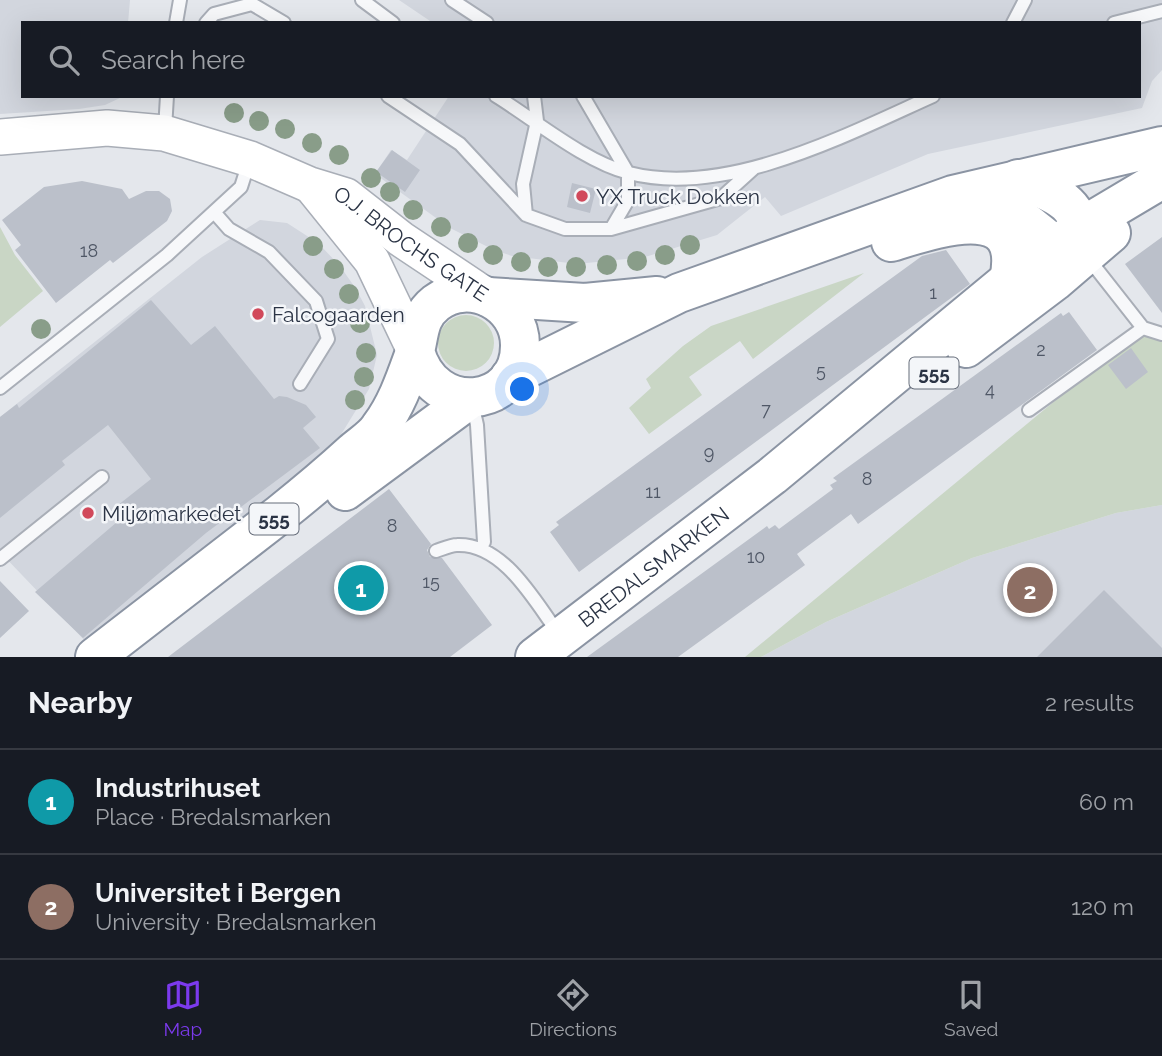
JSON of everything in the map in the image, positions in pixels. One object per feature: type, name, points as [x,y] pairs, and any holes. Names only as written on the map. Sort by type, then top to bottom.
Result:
[{"type":"highway","name":"O.J. BROCHS GATE","points":[[510,377],[678,293],[953,195],[1162,146]]},
{"type":"highway","points":[[1018,179],[1049,192],[1072,207],[1074,242]]},
{"type":"highway","name":"555","points":[[1074,242],[1162,179]]},
{"type":"highway","name":"555","points":[[1074,242],[1116,229],[1162,202]]},
{"type":"highway","name":"O.J. BROCHS GATE","points":[[887,220],[973,204],[989,205],[1074,242]]},
{"type":"highway","name":"O.J. BROCHS GATE","points":[[721,278],[769,282],[914,235],[974,223],[986,224],[1002,236],[1011,252],[1009,280]]},
{"type":"highway","name":"BREDALSMARKEN","points":[[548,647],[772,476],[1009,280],[1074,242]]},
{"type":"highway","name":"BREDALSMARKEN","points":[[772,476],[877,417],[1074,242]]},
{"type":"highway","name":"555","points":[[95,657],[312,489],[380,429],[401,392],[424,316],[436,303],[453,295],[471,292],[488,297]]},
{"type":"highway","name":"O.J. BROCHS GATE","points":[[488,297],[585,303],[678,293]]},
{"type":"highway","points":[[488,297],[507,311],[519,332],[520,348],[510,377]]},
{"type":"highway","points":[[415,351],[419,366],[434,385],[455,397],[471,398]]},
{"type":"highway","name":"555","points":[[126,657],[437,420],[471,398],[486,395],[510,377]]},
{"type":"main road","name":"O.J. BROCHS GATE","points":[[0,137],[107,128],[164,133],[250,159],[310,185],[346,196],[401,239],[488,297]]},
{"type":"main road","name":"O.J. BROCHS GATE","points":[[310,185],[372,261],[415,351]]},
{"type":"lane","points":[[176,21],[180,0]]},
{"type":"lane","points":[[362,0],[390,21]]},
{"type":"lane","points":[[452,0],[484,21]]},
{"type":"lane","points":[[1014,21],[1026,0]]},
{"type":"lane","points":[[208,21],[214,15],[252,4],[281,21]]},
{"type":"lane","points":[[1122,21],[1162,11]]},
{"type":"lane","points":[[164,133],[167,98]]},
{"type":"lane","points":[[391,98],[460,144],[526,215],[565,229],[611,229],[721,198],[758,164]]},
{"type":"lane","points":[[499,98],[585,152],[628,173],[671,179],[733,174],[788,156],[928,98]]},
{"type":"lane","points":[[526,215],[523,184],[537,121],[534,98]]},
{"type":"lane","points":[[584,98],[628,173],[628,200],[611,229]]},
{"type":"lane","points":[[0,388],[167,255],[214,212],[241,187],[250,159]]},
{"type":"lane","points":[[214,212],[229,229],[269,252],[316,301],[328,339],[300,384]]},
{"type":"lane","points":[[1074,242],[1143,328],[1162,334]]},
{"type":"lane","points":[[1029,410],[1143,328]]},
{"type":"lane","points":[[471,398],[477,425],[484,542]]},
{"type":"lane","points":[[0,559],[102,477]]},
{"type":"lane","points":[[436,551],[457,544],[477,548],[501,562],[520,581],[548,647]]},
{"type":"shaded area","points":[[0,0],[130,0],[128,21],[21,21],[21,98],[120,98],[105,105],[79,109],[0,114]]},
{"type":"shaded area","points":[[399,0],[1162,0],[1162,70],[1152,81],[1142,108],[928,154],[781,216],[765,197],[717,235],[645,257],[577,264],[512,256],[494,250],[450,228],[375,174],[391,150],[407,160],[448,98],[1141,98],[1141,21],[430,21]]},
{"type":"shaded area","points":[[260,220],[287,223],[318,243],[340,266],[356,289],[365,306],[377,355],[369,389],[334,446],[249,522],[87,643],[0,552],[0,417],[202,257]]},
{"type":"shaded area","points":[[1162,505],[1162,657],[761,657],[826,622],[972,558],[1116,513]]},
{"type":"green space","points":[[0,227],[15,255],[43,291],[0,327]]},
{"type":"green space","points":[[864,273],[753,359],[740,341],[689,377],[702,395],[649,434],[629,408],[651,388],[646,379],[683,346],[711,326]]},
{"type":"green space","points":[[466,315],[477,317],[486,323],[492,332],[492,354],[486,363],[477,369],[466,371],[455,369],[446,363],[440,354],[438,343],[440,332],[446,323],[455,317]]},
{"type":"green space","points":[[1143,328],[1162,334],[1162,505],[1116,513],[972,558],[826,622],[761,657],[745,657]]},
{"type":"building","points":[[392,150],[420,170],[405,192],[376,172]]},
{"type":"building","points":[[82,181],[122,189],[129,199],[146,191],[159,191],[170,199],[172,211],[167,221],[113,263],[110,260],[56,303],[15,250],[21,245],[2,220],[44,187]]},
{"type":"building","points":[[572,183],[596,189],[590,213],[567,207]]},
{"type":"building","points":[[1162,237],[1162,313],[1125,264]]},
{"type":"building","points":[[946,250],[970,284],[579,572],[550,532],[559,525],[556,522],[922,256]]},
{"type":"building","points":[[151,300],[191,345],[215,326],[274,399],[279,396],[287,397],[306,405],[316,417],[303,428],[320,448],[206,533],[83,638],[35,592],[117,522],[108,513],[151,479],[108,425],[62,461],[65,465],[0,518],[0,417],[17,404],[19,408]]},
{"type":"building","points":[[1069,312],[1097,350],[858,524],[851,514],[797,554],[805,565],[678,657],[587,657],[767,526],[769,529],[775,525],[779,529],[833,489],[830,485],[837,481],[833,478],[1061,313],[1063,316]]},
{"type":"building","points":[[1131,348],[1148,372],[1126,389],[1108,365]]},
{"type":"building","points":[[389,489],[431,544],[427,550],[430,557],[442,558],[492,625],[450,657],[168,657]]},
{"type":"building","points":[[0,581],[29,611],[0,638]]},
{"type":"building","points":[[1104,590],[1162,648],[1162,657],[1037,657]]},
{"type":"place","name":"YX Truck Dokken","points":[[582,196]]},
{"type":"place","name":"Falcogaarden","points":[[258,314]]},
{"type":"place","name":"Miljømarkedet","points":[[88,513]]},
{"type":"place","name":"Industrihuset","points":[[361,588]]},
{"type":"place","name":"Universitet i Bergen","points":[[1030,590]]}]
